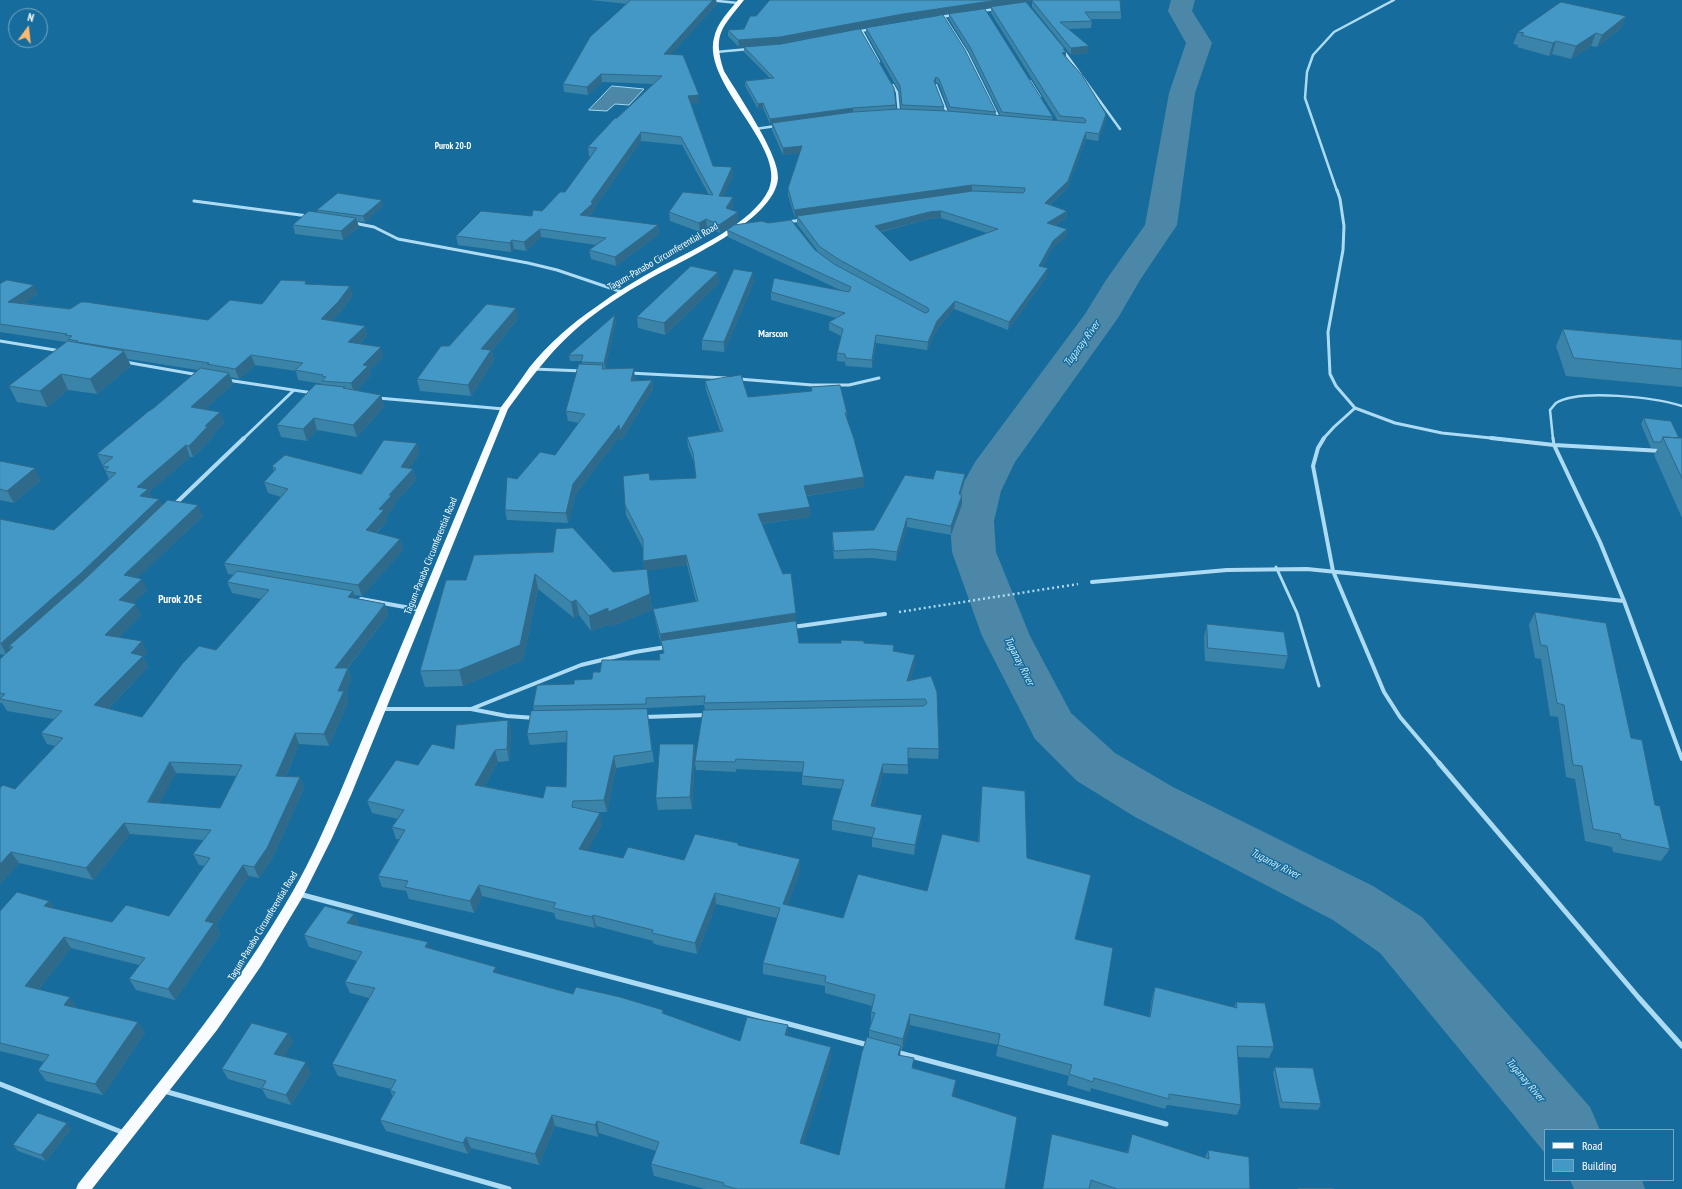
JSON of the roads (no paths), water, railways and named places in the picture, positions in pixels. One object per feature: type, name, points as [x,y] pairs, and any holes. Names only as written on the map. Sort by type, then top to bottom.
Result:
[{"type":"main road","name":"Tagum-Panabo Circumferential Road","points":[[83,1189],[212,1026],[256,962],[298,894],[326,838],[381,709],[504,408],[533,369],[556,344],[576,326],[622,292],[735,230],[765,202],[772,190],[776,177],[769,153],[721,71],[716,52],[715,38],[720,26],[739,2]]},
{"type":"street","points":[[708,0],[739,2]]},
{"type":"street","points":[[1394,0],[1334,32],[1313,55],[1307,72],[1305,98],[1340,199],[1344,226],[1343,250],[1328,332],[1330,374],[1336,386],[1355,408],[1395,423],[1418,429],[1554,445],[1667,452]]},
{"type":"street","points":[[979,11],[999,8]]},
{"type":"street","points":[[986,10],[990,16]]},
{"type":"street","points":[[937,18],[958,14]]},
{"type":"street","points":[[944,17],[967,53],[1000,120]]},
{"type":"street","points":[[855,32],[876,28]]},
{"type":"street","points":[[862,31],[881,65]]},
{"type":"street","points":[[716,52],[752,49]]},
{"type":"street","points":[[1062,49],[1120,129]]},
{"type":"street","points":[[889,78],[896,92],[899,113]]},
{"type":"street","points":[[1029,79],[1043,102]]},
{"type":"street","points":[[936,85],[948,115]]},
{"type":"street","points":[[892,114],[906,114]]},
{"type":"street","points":[[941,115],[956,116]]},
{"type":"street","points":[[993,119],[1008,120]]},
{"type":"street","points":[[754,129],[778,126]]},
{"type":"street","points":[[194,201],[313,217]]},
{"type":"street","points":[[783,223],[806,220]]},
{"type":"street","points":[[791,222],[795,228]]},
{"type":"street","points":[[352,223],[374,227],[398,239],[550,268],[622,292]]},
{"type":"street","points":[[0,341],[69,353]]},
{"type":"street","points":[[123,362],[200,375]]},
{"type":"street","points":[[533,369],[586,371]]},
{"type":"street","points":[[623,372],[812,385],[849,385],[879,378]]},
{"type":"street","points":[[224,379],[293,391],[316,393]]},
{"type":"street","points":[[168,511],[293,391]]},
{"type":"street","points":[[371,398],[504,408]]},
{"type":"street","points":[[1355,408],[1323,438],[1315,453],[1313,466],[1333,572],[1384,692],[1400,717],[1639,998],[1682,1046]]},
{"type":"street","points":[[1554,445],[1600,542],[1624,601],[1682,759]]},
{"type":"street","points":[[1092,582],[1150,576],[1276,567],[1624,601]]},
{"type":"street","points":[[359,599],[422,610]]},
{"type":"street","points":[[785,628],[885,614]]},
{"type":"street","points":[[471,709],[581,665],[635,652],[672,646]]},
{"type":"street","points":[[381,709],[471,709],[507,716],[538,719]]},
{"type":"street","points":[[640,717],[710,715]]},
{"type":"street","points":[[298,894],[877,1047]]},
{"type":"street","points":[[892,1051],[1166,1124]]},
{"type":"street","points":[[0,1084],[126,1133]]},
{"type":"street","points":[[162,1090],[509,1189]]},
{"type":"lane","points":[[1554,445],[1550,410],[1558,402],[1578,397],[1640,396],[1676,403],[1682,406]]},
{"type":"lane","points":[[1276,567],[1297,613],[1320,686]]},
{"type":"water","points":[[612,86],[644,89],[629,105],[615,104],[607,111],[589,110]]},
{"type":"waterway","name":"Tuganay River","points":[[1183,0],[1180,11],[1199,43],[1182,93],[1161,225],[1123,280],[1100,318],[995,462],[980,491],[972,521],[974,552],[1006,636],[1053,726],[1096,767],[1154,802],[1353,903],[1401,935],[1566,1129]]},
{"type":"waterway","name":"Tuganay River","points":[[1605,1181],[1611,1189]]},
{"type":"district","name":"Purok 20-D","points":[[453,146]]},
{"type":"district","name":"Marscon","points":[[773,334]]},
{"type":"district","name":"Purok 20-E","points":[[180,600]]}]
